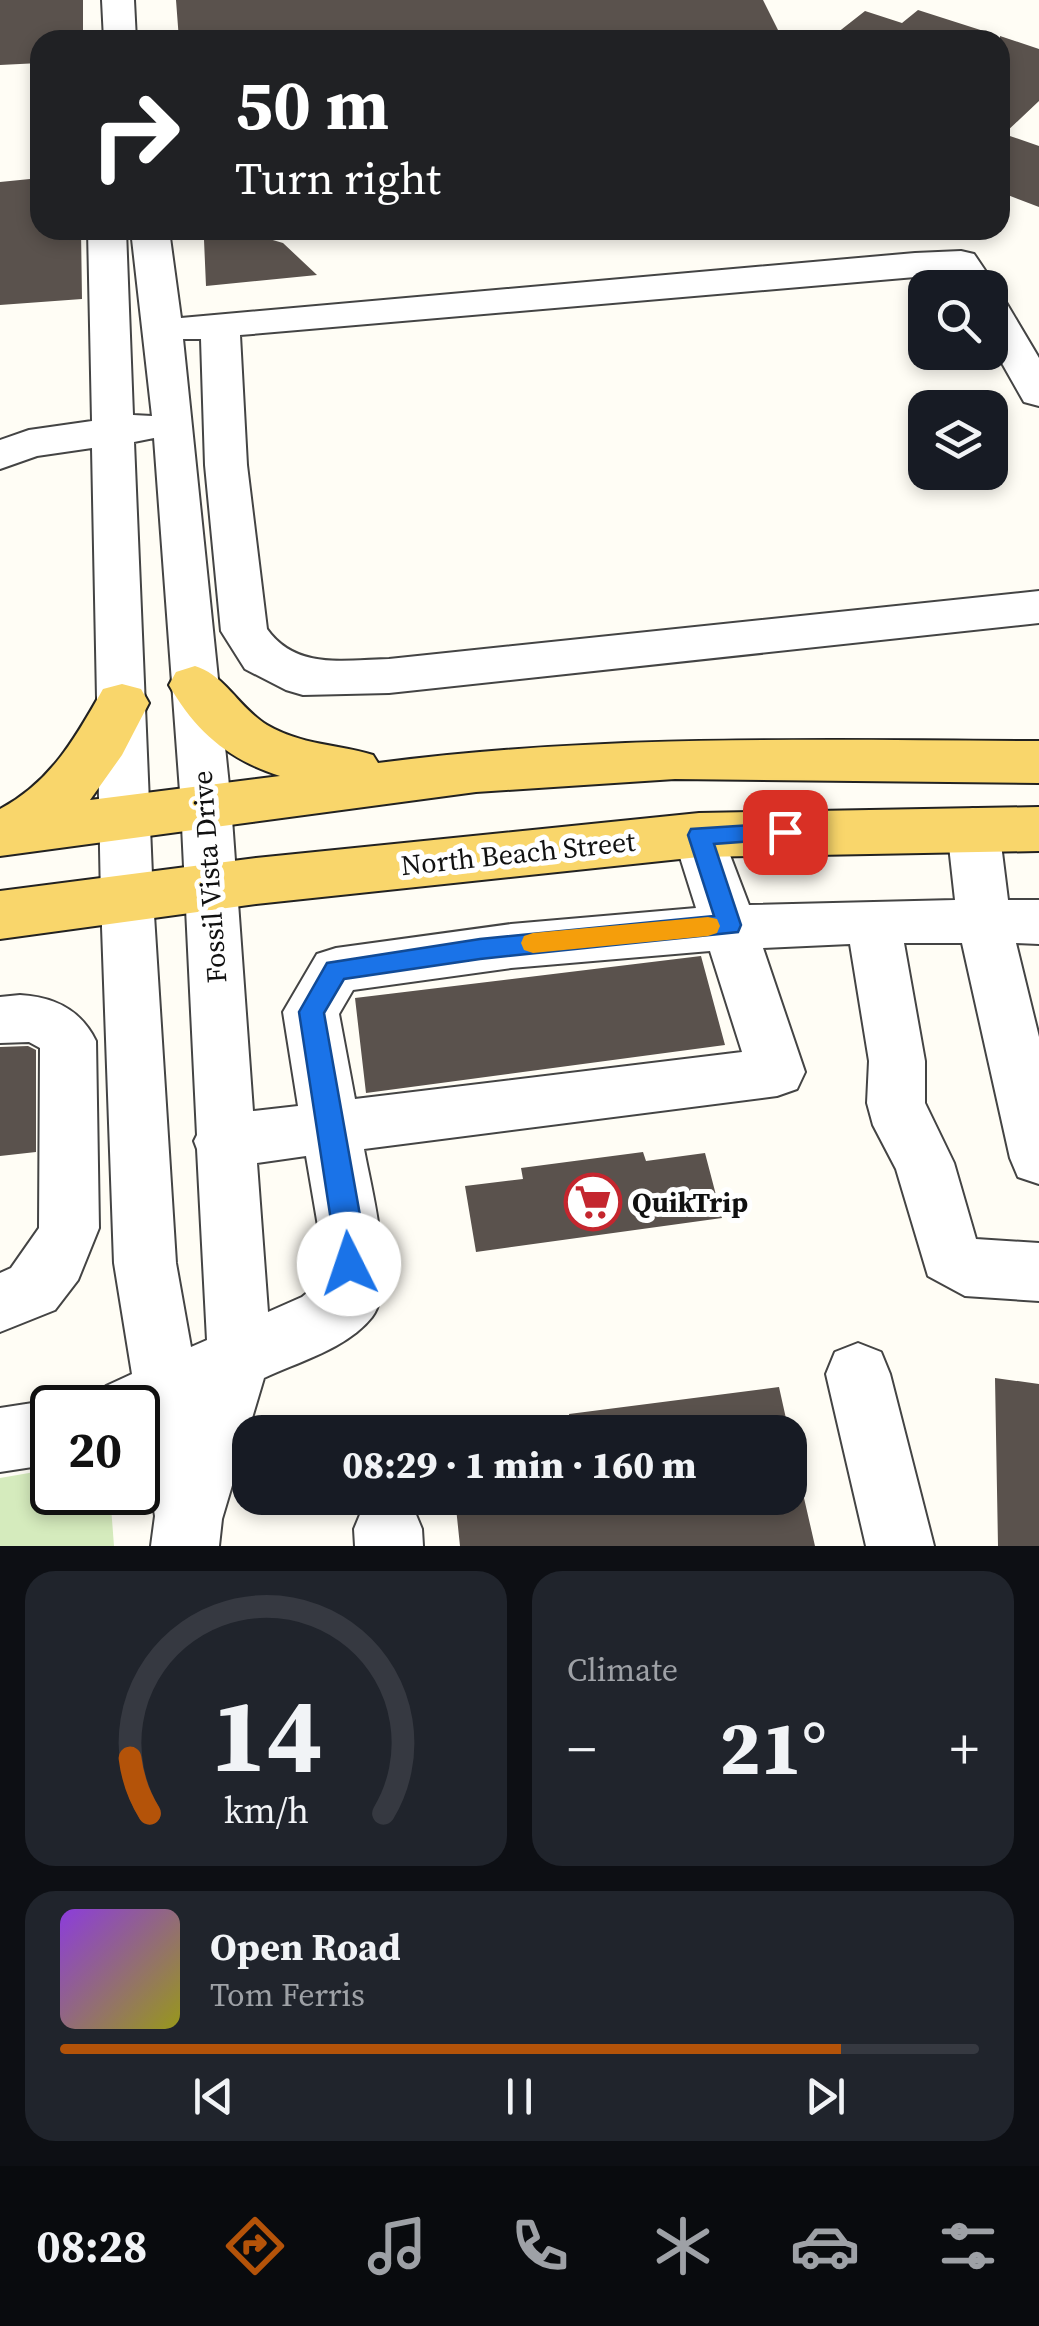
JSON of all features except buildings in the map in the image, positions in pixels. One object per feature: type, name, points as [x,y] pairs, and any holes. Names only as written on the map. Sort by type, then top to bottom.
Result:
[{"type":"main road","points":[[195,685],[210,710],[242,738],[306,766],[422,776]]},
{"type":"main road","points":[[0,834],[40,816],[76,779],[99,754],[122,703]]},
{"type":"main road","points":[[0,834],[422,776],[676,759],[1039,762]]},
{"type":"main road","points":[[962,761],[973,828]]},
{"type":"main road","name":"North Beach Street","points":[[0,914],[211,886],[699,835],[1039,829]]},
{"type":"street","points":[[118,0],[120,30]]},
{"type":"street","name":"Fossil Vista Drive","points":[[107,240],[127,899],[146,1262],[147,1385]]},
{"type":"street","name":"Fossil Vista Drive","points":[[151,240],[175,442],[206,805],[238,1354],[186,1532]]},
{"type":"street","points":[[110,336],[930,263],[961,262],[966,270]]},
{"type":"street","points":[[220,324],[226,464],[244,631],[262,657],[303,678],[347,680],[1039,607]]},
{"type":"street","points":[[1008,339],[1039,393]]},
{"type":"street","points":[[0,455],[29,444],[114,448],[175,442]]},
{"type":"street","points":[[0,464],[39,470],[114,448]]},
{"type":"street","points":[[973,828],[984,921],[1039,1158]]},
{"type":"street","points":[[223,1141],[777,1072],[699,835]]},
{"type":"street","points":[[873,922],[896,1061],[896,1102],[902,1125],[924,1164],[950,1256],[965,1268],[1039,1272]]},
{"type":"street","points":[[160,1393],[324,1318],[350,1296],[349,1232],[312,1012],[336,970],[465,950],[729,925],[1039,922]]},
{"type":"street","points":[[0,1303],[34,1288],[56,1260],[69,1228],[68,1041],[57,1026],[13,1019]]},
{"type":"street","points":[[858,1374],[900,1546]]},
{"type":"street","points":[[0,1440],[30,1435]]},
{"type":"street","name":"Fossil Vista Drive","points":[[160,1443],[186,1532]]},
{"type":"green space","points":[[30,1473],[30,1515],[112,1515],[114,1546],[0,1546],[0,1478]]},
{"type":"slow traffic","points":[[533,943],[708,926]]},
{"type":"place","name":"QuikTrip","points":[[593,1202]]},
{"type":"route","points":[[349,1264],[349,1232],[312,1012],[336,970],[480,949],[729,925],[699,835],[785,832]]}]
